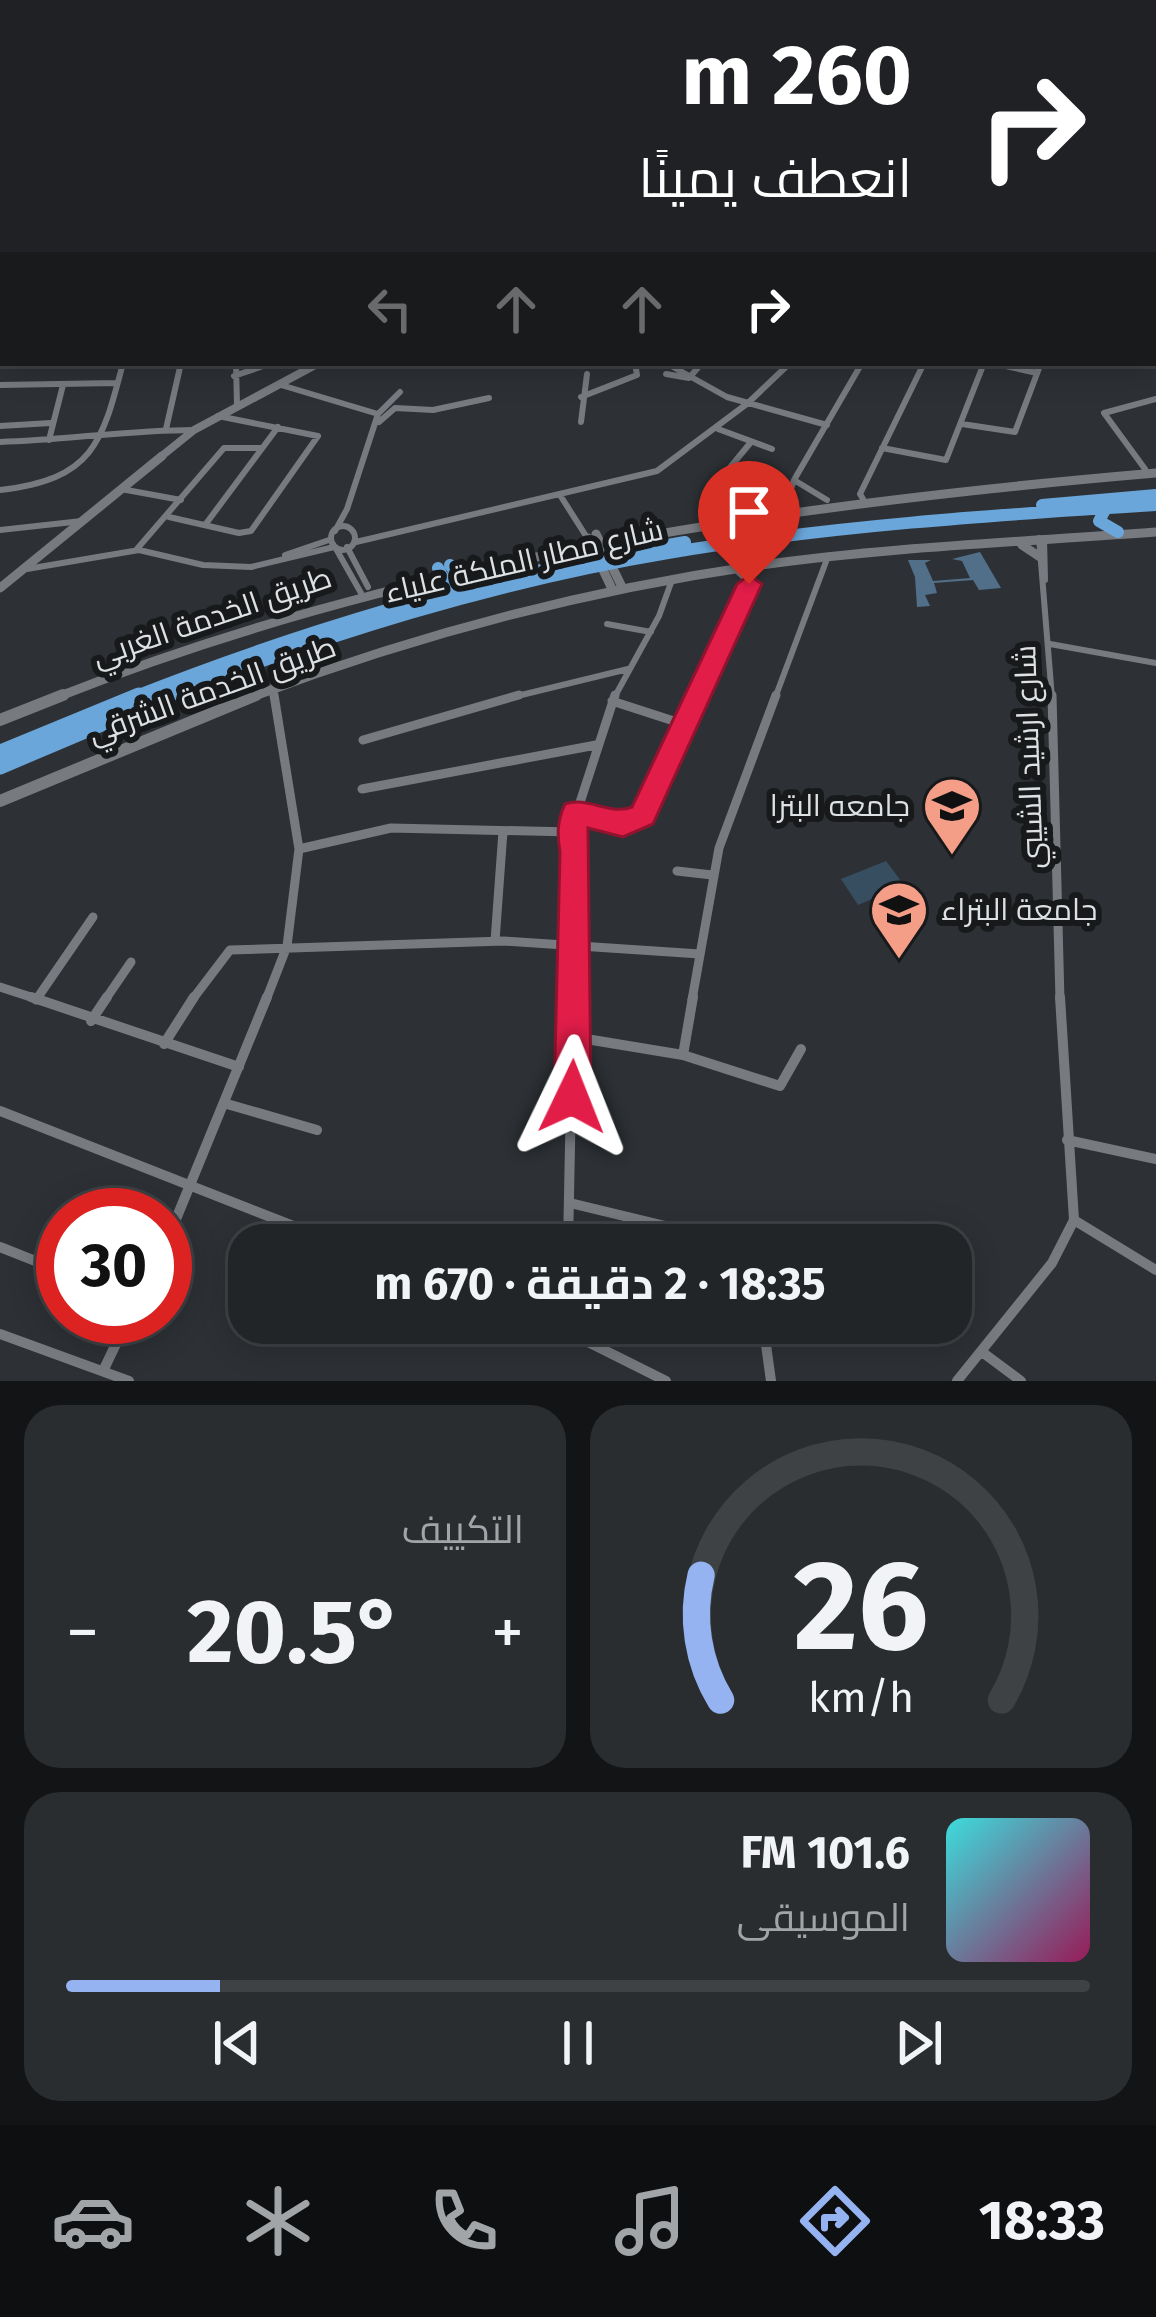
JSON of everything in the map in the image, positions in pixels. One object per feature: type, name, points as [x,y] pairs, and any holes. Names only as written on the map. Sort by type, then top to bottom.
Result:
[{"type":"highway","name":"شارع مطار الملكة علياء","points":[[0,752],[222,662],[481,583],[815,526],[1156,495]]},
{"type":"highway","name":"شارع مطار الملكة علياء","points":[[0,767],[270,657],[604,560],[1073,512],[1100,527],[1156,505]]},
{"type":"highway","points":[[1073,512],[1118,532]]},
{"type":"highway","points":[[446,568],[464,580],[481,583]]},
{"type":"highway","points":[[441,593],[446,568]]},
{"type":"street","points":[[0,490],[56,479],[104,436],[122,366]]},
{"type":"street","points":[[166,429],[180,366]]},
{"type":"street","points":[[236,366],[237,405]]},
{"type":"street","points":[[234,376],[263,366]]},
{"type":"street","points":[[0,588],[194,430],[314,366]]},
{"type":"street","points":[[581,397],[638,375],[636,366]]},
{"type":"street","points":[[671,366],[748,404],[826,425]]},
{"type":"street","points":[[690,377],[699,366]]},
{"type":"street","points":[[27,568],[136,550],[203,566],[265,565],[352,538],[657,471],[748,404],[787,366]]},
{"type":"street","points":[[782,509],[860,366]]},
{"type":"street","points":[[862,497],[923,366]]},
{"type":"street","points":[[882,448],[944,461],[987,366]]},
{"type":"street","points":[[1003,366],[1037,373]]},
{"type":"street","points":[[962,424],[1016,432],[1040,366]]},
{"type":"street","points":[[581,422],[587,374]]},
{"type":"street","points":[[666,374],[690,377]]},
{"type":"street","points":[[0,385],[116,383]]},
{"type":"street","points":[[49,440],[63,385]]},
{"type":"street","points":[[281,385],[378,419]]},
{"type":"street","points":[[362,589],[332,544],[378,419],[400,392]]},
{"type":"street","points":[[378,419],[395,408],[433,410],[489,398]]},
{"type":"street","points":[[1152,470],[1104,413],[1156,399]]},
{"type":"street","points":[[169,517],[239,533],[253,529],[318,436],[218,416]]},
{"type":"street","points":[[0,426],[51,423]]},
{"type":"street","points":[[205,525],[278,427]]},
{"type":"street","points":[[716,428],[772,449]]},
{"type":"street","points":[[0,442],[194,430]]},
{"type":"street","points":[[723,476],[751,442]]},
{"type":"street","points":[[136,550],[224,448],[262,448]]},
{"type":"street","name":"طريق الخدمة الغربي","points":[[782,509],[827,500],[1152,470]]},
{"type":"street","points":[[794,480],[827,500]]},
{"type":"street","points":[[121,489],[181,500]]},
{"type":"street","points":[[560,495],[593,537],[617,588]]},
{"type":"street","name":"طريق الخدمة الغربي","points":[[0,718],[244,627],[362,589],[593,537],[862,497]]},
{"type":"street","points":[[347,509],[350,562],[362,589]]},
{"type":"street","points":[[0,530],[83,521]]},
{"type":"street","name":"طريق الخدمة الشرقي","points":[[617,588],[735,569],[1018,544],[1100,527],[1156,530]]},
{"type":"street","name":"طريق الخدمة الشرقي","points":[[1118,532],[1156,530]]},
{"type":"street","points":[[335,531],[352,538]]},
{"type":"street","name":"طريق الخدمة الشرقي","points":[[0,798],[273,687],[617,588],[761,562],[1041,540]]},
{"type":"street","name":"شارع ارشيد الشيبي","points":[[1041,540],[1044,581]]},
{"type":"street","name":"شارع ارشيد الشيبي","points":[[1041,540],[1050,644],[1067,1140],[1074,1220]]},
{"type":"street","points":[[1018,544],[1040,557]]},
{"type":"street","points":[[683,1055],[712,874],[826,560]]},
{"type":"street","points":[[576,813],[623,824],[640,819],[749,592],[748,581],[735,569]]},
{"type":"street","points":[[569,1224],[576,852],[572,832],[612,701],[651,632],[672,580]]},
{"type":"street","points":[[607,624],[651,632]]},
{"type":"street","points":[[1050,644],[1156,663]]},
{"type":"street","points":[[363,740],[629,669]]},
{"type":"street","points":[[191,1186],[286,946],[298,849],[273,687]]},
{"type":"street","points":[[612,701],[686,725]]},
{"type":"street","points":[[362,789],[596,745]]},
{"type":"street","points":[[298,849],[391,828],[572,832]]},
{"type":"street","points":[[495,941],[503,831]]},
{"type":"street","points":[[676,872],[712,874]]},
{"type":"street","points":[[36,1000],[93,917]]},
{"type":"street","points":[[164,1044],[225,953],[286,946],[495,941],[700,954]]},
{"type":"street","points":[[91,1021],[131,962]]},
{"type":"street","points":[[0,987],[239,1067]]},
{"type":"street","points":[[574,1037],[683,1055],[780,1086],[801,1048]]},
{"type":"street","points":[[226,1105],[317,1130]]},
{"type":"street","points":[[0,1111],[288,1224]]},
{"type":"street","points":[[1067,1140],[1156,1159]]},
{"type":"street","points":[[570,1203],[657,1224]]},
{"type":"street","points":[[958,1381],[1052,1263],[1074,1220],[1156,1270]]},
{"type":"street","points":[[0,1247],[36,1261]]},
{"type":"street","points":[[0,1334],[129,1381]]},
{"type":"street","points":[[103,1371],[116,1344]]},
{"type":"street","points":[[592,1344],[666,1381]]},
{"type":"street","points":[[766,1344],[771,1381]]},
{"type":"street","points":[[982,1352],[1021,1381]]},
{"type":"shaded area","points":[[980,552],[1001,588],[979,590],[973,580],[934,583],[937,593],[925,595],[930,606],[917,607],[915,577],[908,560],[931,560],[925,563],[933,581],[970,578],[962,561],[952,559]]},
{"type":"shaded area","points":[[886,861],[904,885],[858,905],[841,879]]},
{"type":"place","name":"جامعه البترا","points":[[952,857]]},
{"type":"place","name":"جامعة البتراء","points":[[899,961]]},
{"type":"route","points":[[572,1097],[576,852],[572,832],[576,813],[623,824],[643,815],[749,584]]}]
